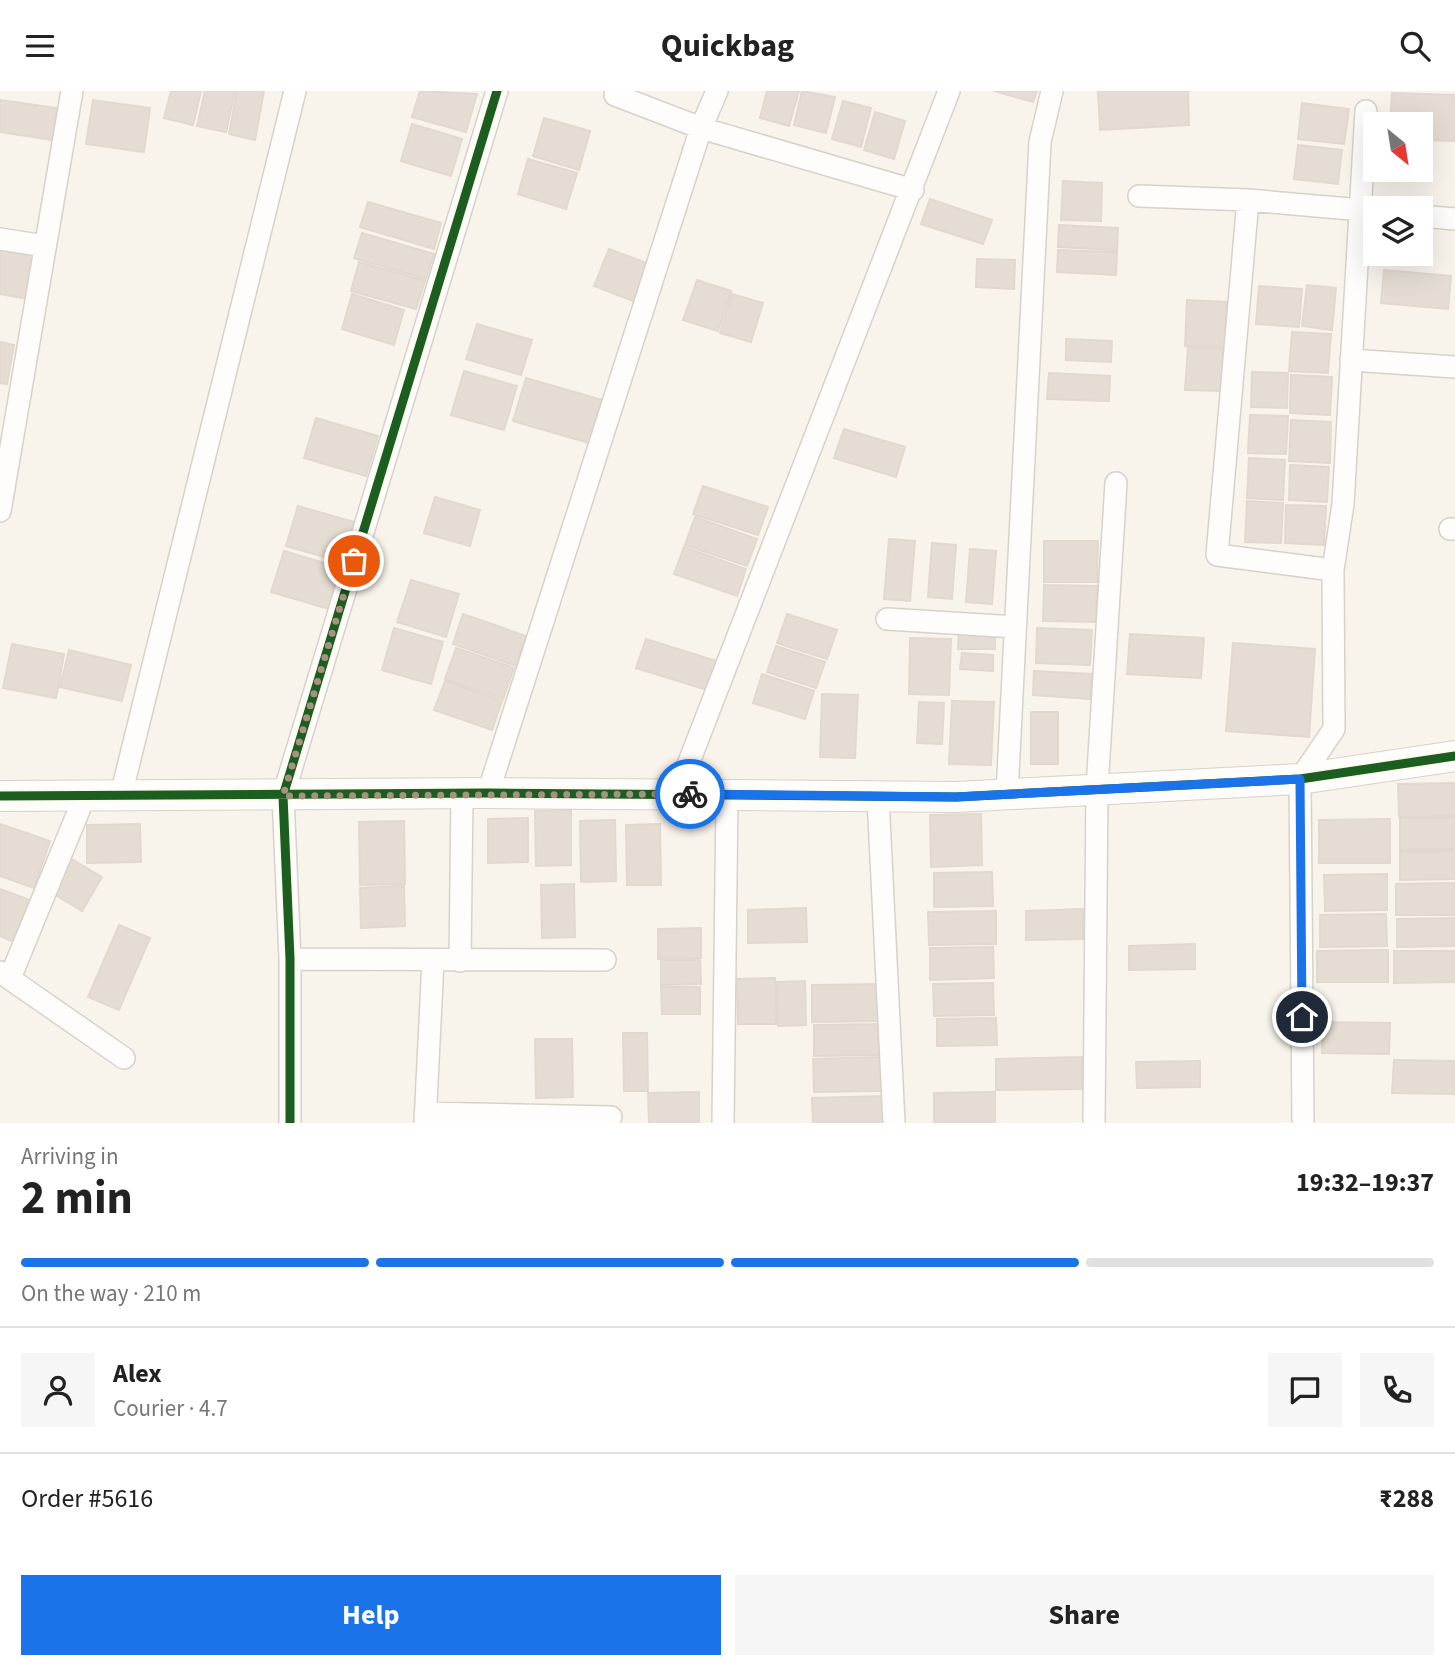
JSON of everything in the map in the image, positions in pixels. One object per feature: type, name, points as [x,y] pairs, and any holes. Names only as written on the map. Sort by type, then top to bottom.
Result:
[{"type":"street","points":[[1,497],[72,91]]},
{"type":"street","points":[[121,795],[295,91]]},
{"type":"street","points":[[290,1123],[290,959],[283,796],[497,91]]},
{"type":"street","points":[[460,961],[475,793],[701,128],[717,91]]},
{"type":"street","points":[[677,793],[913,190],[949,91]]},
{"type":"street","points":[[1007,794],[1040,142],[1052,91]]},
{"type":"street","points":[[615,95],[701,128],[913,190]]},
{"type":"street","points":[[1366,111],[1368,196]]},
{"type":"street","points":[[1139,195],[1248,200],[1363,211]]},
{"type":"street","points":[[1248,200],[1217,555],[1333,570]]},
{"type":"street","points":[[1433,217],[1455,219]]},
{"type":"street","points":[[0,239],[45,246]]},
{"type":"street","points":[[1303,1123],[1300,779],[1334,729],[1333,570],[1343,504],[1351,360],[1363,255]]},
{"type":"street","points":[[1351,360],[1455,367]]},
{"type":"street","points":[[1094,1123],[1097,788],[1116,483]]},
{"type":"street","points":[[887,619],[1016,627]]},
{"type":"street","points":[[0,796],[84,798],[121,795],[677,793],[727,797],[878,797],[1007,794],[1300,779],[1455,756]]},
{"type":"street","points":[[723,1123],[727,797]]},
{"type":"street","points":[[878,797],[894,1123]]},
{"type":"street","points":[[84,798],[5,975],[124,1058]]},
{"type":"street","points":[[290,959],[605,960]]},
{"type":"street","points":[[433,961],[425,1118],[611,1117]]},
{"type":"building","points":[[171,91],[201,91],[193,125],[164,118]]},
{"type":"building","points":[[205,91],[235,91],[226,132],[197,126]]},
{"type":"building","points":[[237,91],[264,91],[255,140],[229,134]]},
{"type":"building","points":[[420,91],[477,94],[466,132],[412,117]]},
{"type":"building","points":[[767,91],[799,91],[789,126],[760,118]]},
{"type":"building","points":[[802,91],[835,97],[826,133],[794,125]]},
{"type":"building","points":[[994,91],[1037,91],[1033,102]]},
{"type":"building","points":[[1098,91],[1188,91],[1189,125],[1100,130]]},
{"type":"building","points":[[1392,93],[1455,95],[1455,141],[1433,140],[1433,112],[1391,112]]},
{"type":"building","points":[[0,100],[57,108],[52,140],[0,132]]},
{"type":"building","points":[[93,100],[150,108],[144,152],[86,144]]},
{"type":"building","points":[[843,101],[871,108],[861,147],[832,139]]},
{"type":"building","points":[[1302,103],[1349,109],[1344,144],[1298,139]]},
{"type":"building","points":[[875,112],[905,121],[894,159],[864,150]]},
{"type":"building","points":[[544,118],[590,131],[579,170],[533,156]]},
{"type":"building","points":[[412,124],[462,139],[451,176],[401,161]]},
{"type":"building","points":[[1298,145],[1342,150],[1338,184],[1294,179]]},
{"type":"building","points":[[528,159],[577,173],[566,209],[518,194]]},
{"type":"building","points":[[1063,181],[1102,183],[1101,221],[1061,220]]},
{"type":"building","points":[[930,199],[992,220],[983,244],[921,224]]},
{"type":"building","points":[[368,202],[441,223],[434,249],[360,227]]},
{"type":"building","points":[[1059,225],[1118,228],[1117,250],[1058,247]]},
{"type":"building","points":[[362,233],[434,254],[426,279],[354,258]]},
{"type":"building","points":[[0,248],[35,253],[28,299],[0,294]]},
{"type":"building","points":[[609,249],[652,265],[638,303],[594,286]]},
{"type":"building","points":[[1058,250],[1117,252],[1116,275],[1057,272]]},
{"type":"building","points":[[977,259],[1015,260],[1014,289],[976,287]]},
{"type":"building","points":[[359,262],[425,281],[416,309],[351,291]]},
{"type":"building","points":[[1384,270],[1451,276],[1448,309],[1381,303]]},
{"type":"building","points":[[697,280],[731,291],[718,331],[683,320]]},
{"type":"building","points":[[1307,285],[1336,288],[1332,330],[1302,326]]},
{"type":"building","points":[[1259,286],[1302,289],[1299,327],[1256,324]]},
{"type":"building","points":[[352,294],[404,310],[394,345],[342,329]]},
{"type":"building","points":[[732,294],[763,303],[751,342],[720,333]]},
{"type":"building","points":[[1187,300],[1227,302],[1225,347],[1185,346]]},
{"type":"building","points":[[477,324],[532,340],[521,375],[466,359]]},
{"type":"building","points":[[1292,332],[1331,334],[1328,373],[1289,371]]},
{"type":"building","points":[[1066,339],[1112,341],[1111,362],[1066,360]]},
{"type":"building","points":[[0,342],[14,345],[7,384],[0,383]]},
{"type":"building","points":[[1188,347],[1223,349],[1221,391],[1185,390]]},
{"type":"building","points":[[464,371],[517,386],[504,430],[451,415]]},
{"type":"building","points":[[1252,372],[1288,373],[1287,408],[1251,407]]},
{"type":"building","points":[[1049,373],[1110,376],[1109,401],[1047,399]]},
{"type":"building","points":[[1291,375],[1332,377],[1330,415],[1290,413]]},
{"type":"building","points":[[526,378],[602,400],[589,443],[513,421]]},
{"type":"building","points":[[1250,415],[1288,416],[1286,454],[1248,453]]},
{"type":"building","points":[[316,418],[378,436],[366,476],[304,458]]},
{"type":"building","points":[[1291,420],[1331,422],[1330,463],[1289,461]]},
{"type":"building","points":[[844,429],[905,447],[896,477],[834,458]]},
{"type":"building","points":[[1249,458],[1285,460],[1283,500],[1247,498]]},
{"type":"building","points":[[1290,465],[1329,467],[1327,502],[1289,500]]},
{"type":"building","points":[[703,486],[768,507],[758,535],[693,514]]},
{"type":"building","points":[[435,497],[480,510],[470,546],[424,533]]},
{"type":"building","points":[[1247,501],[1283,503],[1281,543],[1245,542]]},
{"type":"building","points":[[1286,505],[1326,506],[1324,545],[1285,543]]},
{"type":"building","points":[[298,506],[354,522],[342,562],[286,546]]},
{"type":"building","points":[[695,517],[757,539],[747,566],[685,545]]},
{"type":"building","points":[[889,539],[915,541],[910,601],[884,599]]},
{"type":"building","points":[[1044,541],[1098,541],[1097,582],[1044,582]]},
{"type":"building","points":[[932,543],[956,545],[952,599],[928,597]]},
{"type":"building","points":[[684,547],[746,569],[737,596],[674,574]]},
{"type":"building","points":[[970,549],[996,551],[992,604],[966,602]]},
{"type":"building","points":[[284,551],[341,568],[329,609],[271,592]]},
{"type":"building","points":[[411,580],[459,594],[446,637],[397,622]]},
{"type":"building","points":[[1044,585],[1097,586],[1095,622],[1043,621]]},
{"type":"building","points":[[463,614],[526,636],[516,666],[453,644]]},
{"type":"building","points":[[787,614],[837,630],[827,659],[777,643]]},
{"type":"building","points":[[394,628],[443,642],[431,684],[382,670]]},
{"type":"building","points":[[1037,628],[1092,630],[1090,665],[1036,663]]},
{"type":"building","points":[[959,632],[995,633],[995,649],[958,649]]},
{"type":"building","points":[[1130,634],[1204,638],[1201,678],[1127,674]]},
{"type":"building","points":[[910,638],[951,639],[949,695],[909,694]]},
{"type":"building","points":[[646,639],[716,661],[707,690],[636,668]]},
{"type":"building","points":[[1233,643],[1315,649],[1309,737],[1226,731]]},
{"type":"building","points":[[12,644],[64,654],[56,698],[3,688]]},
{"type":"building","points":[[776,646],[825,662],[816,688],[767,672]]},
{"type":"building","points":[[456,648],[514,668],[503,699],[445,679]]},
{"type":"building","points":[[69,650],[131,665],[122,701],[60,687]]},
{"type":"building","points":[[962,653],[993,655],[993,671],[960,669]]},
{"type":"building","points":[[1034,671],[1092,674],[1090,699],[1033,695]]},
{"type":"building","points":[[762,674],[814,691],[805,719],[753,703]]},
{"type":"building","points":[[445,681],[502,701],[492,730],[434,710]]},
{"type":"building","points":[[822,694],[858,695],[855,758],[820,757]]},
{"type":"building","points":[[952,701],[994,702],[991,765],[949,764]]},
{"type":"building","points":[[919,702],[944,703],[942,744],[917,743]]},
{"type":"building","points":[[1031,712],[1058,712],[1058,764],[1031,764]]},
{"type":"building","points":[[1455,783],[1455,816],[1399,817],[1398,784]]},
{"type":"building","points":[[571,810],[571,865],[536,866],[535,811]]},
{"type":"building","points":[[981,814],[982,865],[931,867],[930,815]]},
{"type":"building","points":[[528,818],[528,862],[488,863],[488,819]]},
{"type":"building","points":[[1400,818],[1455,818],[1455,849],[1400,850]]},
{"type":"building","points":[[1390,819],[1390,863],[1319,863],[1319,820]]},
{"type":"building","points":[[615,820],[616,881],[581,882],[580,821]]},
{"type":"building","points":[[404,821],[405,884],[360,885],[359,822]]},
{"type":"building","points":[[0,824],[50,841],[34,888],[0,876]]},
{"type":"building","points":[[140,824],[141,862],[87,863],[87,825]]},
{"type":"building","points":[[660,824],[661,885],[627,885],[626,825]]},
{"type":"building","points":[[1455,851],[1455,879],[1400,880],[1400,852]]},
{"type":"building","points":[[70,858],[102,877],[82,911],[49,891]]},
{"type":"building","points":[[992,872],[993,906],[934,907],[934,873]]},
{"type":"building","points":[[1387,874],[1387,910],[1325,911],[1324,875]]},
{"type":"building","points":[[1455,883],[1455,915],[1396,915],[1396,884]]},
{"type":"building","points":[[574,884],[575,937],[542,938],[541,885]]},
{"type":"building","points":[[404,886],[405,926],[361,928],[360,888]]},
{"type":"building","points":[[0,889],[30,900],[13,942],[0,936]]},
{"type":"building","points":[[806,908],[807,942],[748,943],[748,910]]},
{"type":"building","points":[[1083,909],[1083,939],[1026,940],[1026,911]]},
{"type":"building","points":[[996,911],[996,944],[929,945],[928,912]]},
{"type":"building","points":[[1386,914],[1387,946],[1320,947],[1320,915]]},
{"type":"building","points":[[1455,918],[1455,946],[1397,947],[1397,919]]},
{"type":"building","points":[[119,925],[150,938],[119,1010],[88,997]]},
{"type":"building","points":[[701,928],[701,958],[658,959],[658,929]]},
{"type":"building","points":[[1195,944],[1195,969],[1129,970],[1129,946]]},
{"type":"building","points":[[993,947],[994,978],[930,980],[930,948]]},
{"type":"building","points":[[1388,950],[1388,982],[1317,982],[1317,951]]},
{"type":"building","points":[[1394,951],[1455,951],[1455,982],[1394,983]]},
{"type":"building","points":[[661,960],[700,960],[701,984],[661,985]]},
{"type":"building","points":[[775,978],[776,1024],[738,1024],[737,979]]},
{"type":"building","points":[[805,981],[806,1025],[778,1026],[777,982]]},
{"type":"building","points":[[993,983],[994,1015],[934,1016],[933,984]]},
{"type":"building","points":[[884,984],[884,1021],[812,1022],[812,985]]},
{"type":"building","points":[[661,987],[700,987],[700,1014],[662,1014]]},
{"type":"building","points":[[996,1018],[997,1045],[937,1046],[937,1019]]},
{"type":"building","points":[[1323,1022],[1390,1023],[1389,1054],[1322,1053]]},
{"type":"building","points":[[882,1024],[883,1055],[814,1056],[814,1025]]},
{"type":"building","points":[[623,1033],[647,1033],[648,1091],[624,1091]]},
{"type":"building","points":[[535,1039],[572,1039],[573,1097],[536,1098]]},
{"type":"building","points":[[884,1057],[884,1091],[814,1092],[813,1059]]},
{"type":"building","points":[[1082,1057],[1082,1089],[996,1090],[996,1059]]},
{"type":"building","points":[[1394,1060],[1455,1061],[1455,1094],[1392,1093]]},
{"type":"building","points":[[1200,1061],[1200,1087],[1137,1088],[1136,1062]]},
{"type":"building","points":[[699,1092],[699,1123],[649,1123],[648,1093]]},
{"type":"building","points":[[995,1092],[995,1123],[934,1123],[934,1093]]},
{"type":"building","points":[[884,1096],[884,1123],[813,1123],[812,1098]]},
{"type":"cycle path","points":[[290,1123],[290,959],[283,796],[497,91]]},
{"type":"cycle path","points":[[0,796],[488,793],[956,797],[1300,779],[1455,756]]},
{"type":"way so far","points":[[354,561],[283,796],[690,794]]},
{"type":"route","points":[[690,794],[727,797],[956,797],[1300,779],[1302,1017]]}]
